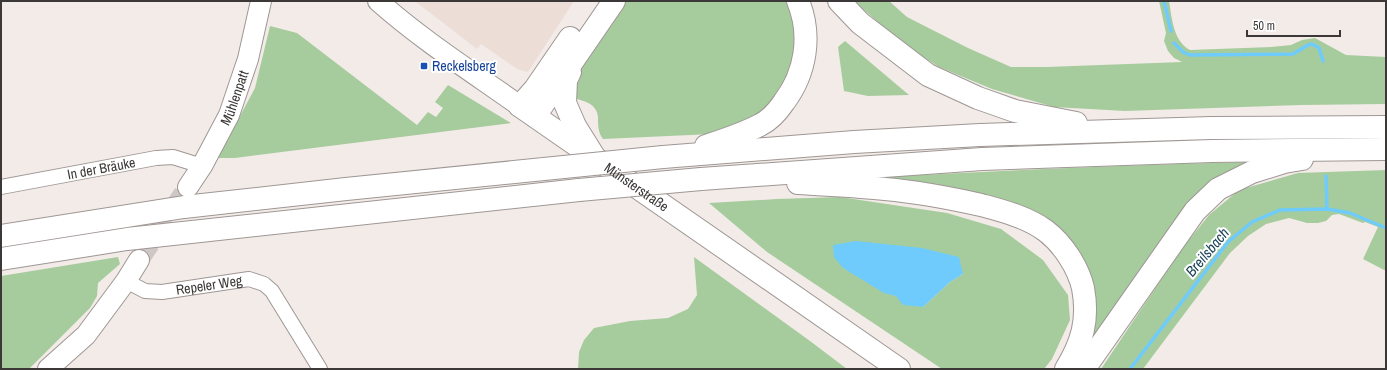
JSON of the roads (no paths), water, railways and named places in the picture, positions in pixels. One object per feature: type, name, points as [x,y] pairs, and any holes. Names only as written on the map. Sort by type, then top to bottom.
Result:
[{"type":"main road","points":[[527,111],[536,88],[596,1]]},
{"type":"main road","points":[[527,111],[580,50],[614,1]]},
{"type":"main road","points":[[670,157],[733,137],[761,125],[777,112],[792,92],[802,68],[806,44],[804,23],[798,1]]},
{"type":"main road","points":[[838,1],[860,23],[928,75],[978,98],[1015,111],[1115,131]]},
{"type":"main road","points":[[580,50],[566,80],[565,103],[575,126],[595,158]]},
{"type":"main road","name":"Münsterstraße","points":[[527,111],[899,369]]},
{"type":"main road","points":[[1,236],[184,208],[346,189],[670,157],[854,142],[980,135],[1211,128],[1386,127]]},
{"type":"main road","points":[[1084,369],[1195,211],[1218,189],[1252,172],[1284,162],[1357,149]]},
{"type":"main road","points":[[1,259],[127,239],[579,190],[709,178],[982,159],[1212,151],[1386,149]]},
{"type":"main road","points":[[709,178],[886,189],[948,197],[1007,212],[1029,221],[1046,231],[1059,243],[1081,279],[1086,309],[1084,327],[1079,346],[1066,369]]},
{"type":"street","name":"Mühlenpatt","points":[[188,187],[202,166],[229,114],[248,60],[261,1]]},
{"type":"street","name":"Münsterstraße","points":[[378,1],[434,45],[527,111]]},
{"type":"street","name":"In der Bräuke","points":[[1,187],[156,158],[173,157],[202,166]]},
{"type":"street","points":[[48,369],[86,335],[126,281],[139,260]]},
{"type":"street","name":"Repeler Weg","points":[[126,281],[145,291],[162,292],[250,279],[264,284],[272,291],[320,369]]},
{"type":"water","points":[[856,241],[922,248],[959,257],[963,274],[950,282],[923,307],[903,305],[896,296],[884,293],[843,268],[834,257],[833,245]]},
{"type":"waterway","name":"Breilsbach","points":[[1164,1],[1171,31]]},
{"type":"waterway","name":"Breilsbach","points":[[1174,43],[1183,52],[1190,55],[1293,54],[1312,44],[1319,48],[1323,61]]},
{"type":"waterway","name":"Breilsbach","points":[[1326,176],[1327,209]]},
{"type":"waterway","name":"Breilsbach","points":[[1130,369],[1228,242],[1252,222],[1280,210],[1327,209],[1350,213],[1386,228]]},
{"type":"tunnel","points":[[139,260],[188,187]]},
{"type":"place","name":"Reckelsberg","points":[[424,66]]}]
